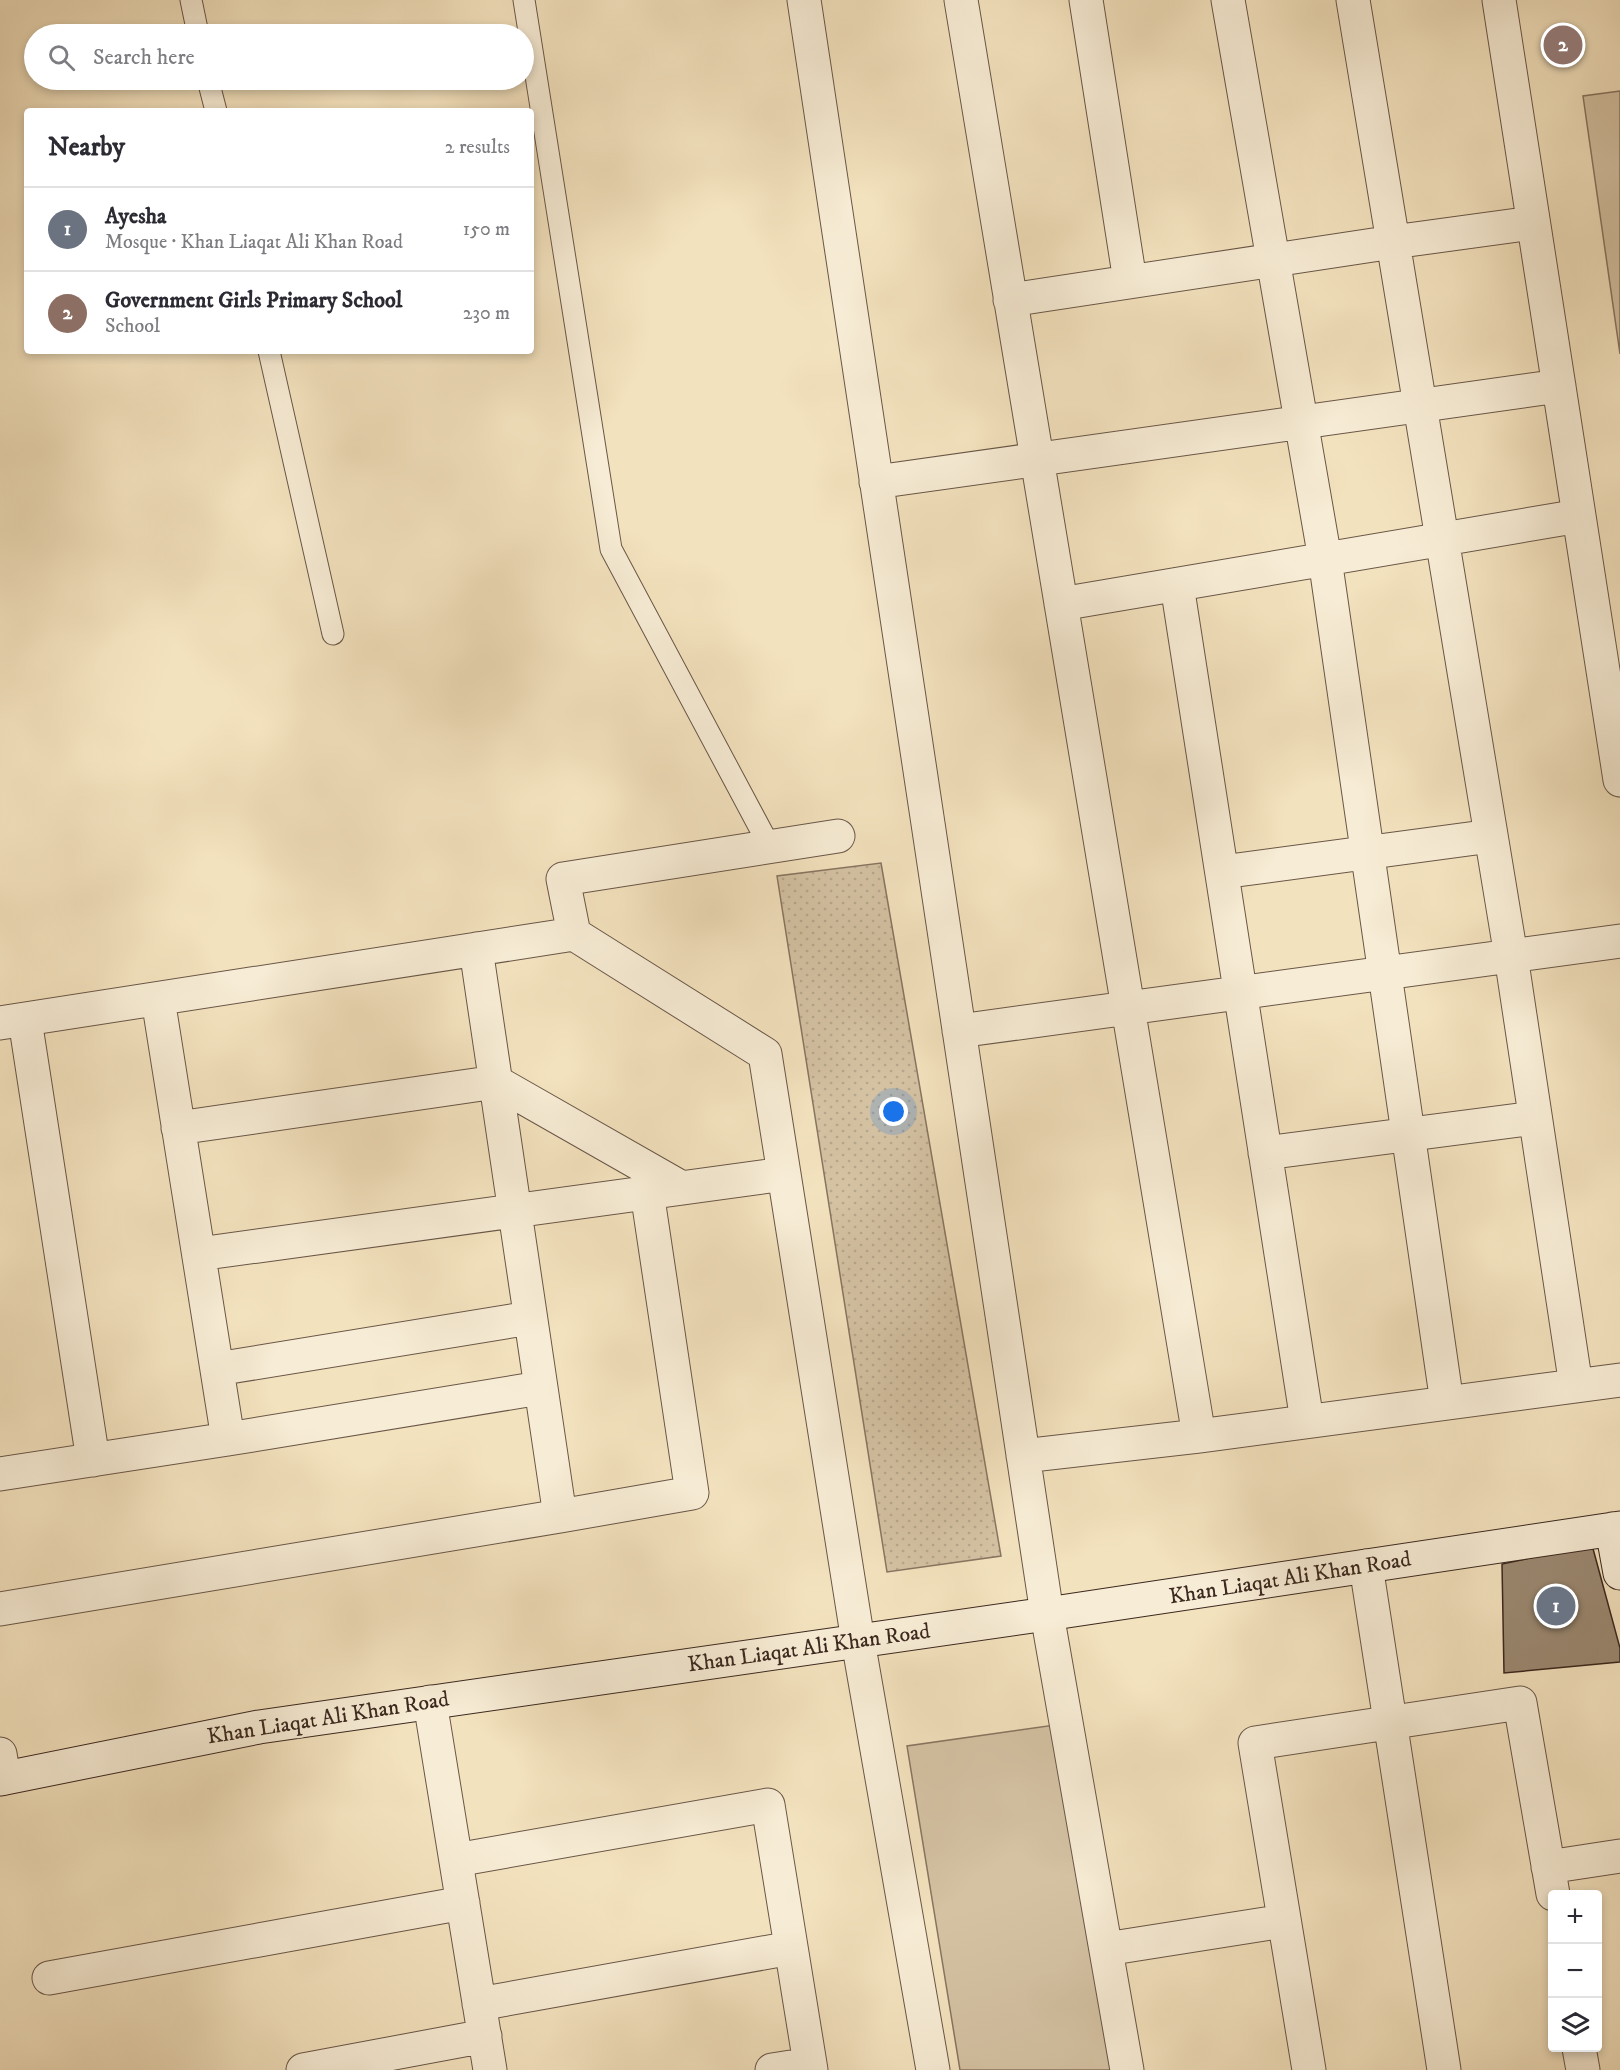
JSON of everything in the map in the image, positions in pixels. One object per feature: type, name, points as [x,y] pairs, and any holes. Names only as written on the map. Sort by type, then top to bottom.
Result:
[{"type":"street","points":[[804,0],[1047,1614],[1127,2070]]},
{"type":"street","points":[[961,0],[1199,1436]]},
{"type":"street","points":[[1086,0],[1130,281]]},
{"type":"street","points":[[1228,0],[1325,559],[1447,1403]]},
{"type":"street","points":[[1353,0],[1511,956],[1576,1386]]},
{"type":"street","points":[[1499,0],[1620,780]]},
{"type":"street","points":[[1010,300],[1533,223]]},
{"type":"street","points":[[876,482],[1559,386]]},
{"type":"street","points":[[1061,604],[1579,516]]},
{"type":"street","points":[[1177,585],[1307,1421]]},
{"type":"street","points":[[574,934],[563,879],[838,836]]},
{"type":"street","points":[[1222,872],[1491,836]]},
{"type":"street","points":[[93,1460],[13,1022],[574,934],[765,1054],[858,1641],[933,2070]]},
{"type":"street","points":[[959,1031],[1620,941]]},
{"type":"street","points":[[476,949],[560,1516]]},
{"type":"street","points":[[158,999],[228,1439]]},
{"type":"street","points":[[178,1128],[496,1082],[682,1188]]},
{"type":"street","points":[[1265,1153],[1535,1118]]},
{"type":"street","points":[[199,1254],[784,1174]]},
{"type":"street","points":[[0,1609],[692,1493],[647,1192]]},
{"type":"street","points":[[217,1369],[530,1318]]},
{"type":"street","points":[[1023,1456],[1199,1436],[1620,1380]]},
{"type":"street","points":[[0,1474],[540,1388]]},
{"type":"street","points":[[1616,1529],[1620,1573]]},
{"type":"street","name":"Khan Liaqat Ali Khan Road","points":[[1,1770],[259,1727],[1047,1614],[1616,1529]]},
{"type":"street","points":[[1366,1566],[1444,2070]]},
{"type":"street","points":[[430,1702],[490,2070]]},
{"type":"street","points":[[1309,2070],[1255,1743],[1520,1703],[1550,1881],[1620,1856]]},
{"type":"street","points":[[456,1860],[768,1805],[811,2067],[772,2070]]},
{"type":"street","points":[[49,1978],[463,1903]]},
{"type":"street","points":[[1106,1949],[1284,1921]]},
{"type":"street","points":[[480,2004],[792,1948]]},
{"type":"street","points":[[303,2070],[485,2036]]},
{"type":"street","points":[[1580,2052],[1583,2070]]},
{"type":"lane","points":[[190,0],[196,24]]},
{"type":"lane","points":[[525,0],[529,24]]},
{"type":"lane","points":[[534,57],[611,549],[770,846]]},
{"type":"lane","points":[[211,90],[215,108]]},
{"type":"lane","points":[[270,354],[333,634]]},
{"type":"shaded area","points":[[1620,91],[1620,354],[1583,96]]},
{"type":"shaded area","points":[[881,863],[1001,1556],[887,1572],[777,876]]},
{"type":"shaded area","points":[[1069,1723],[1119,2070],[960,2070],[907,1746]]},
{"type":"building","points":[[1592,1545],[1620,1648],[1620,1662],[1504,1673],[1502,1564]]},
{"type":"place","name":"Government Girls Primary School","points":[[1563,45]]},
{"type":"place","name":"Ayesha","points":[[1556,1606]]}]
